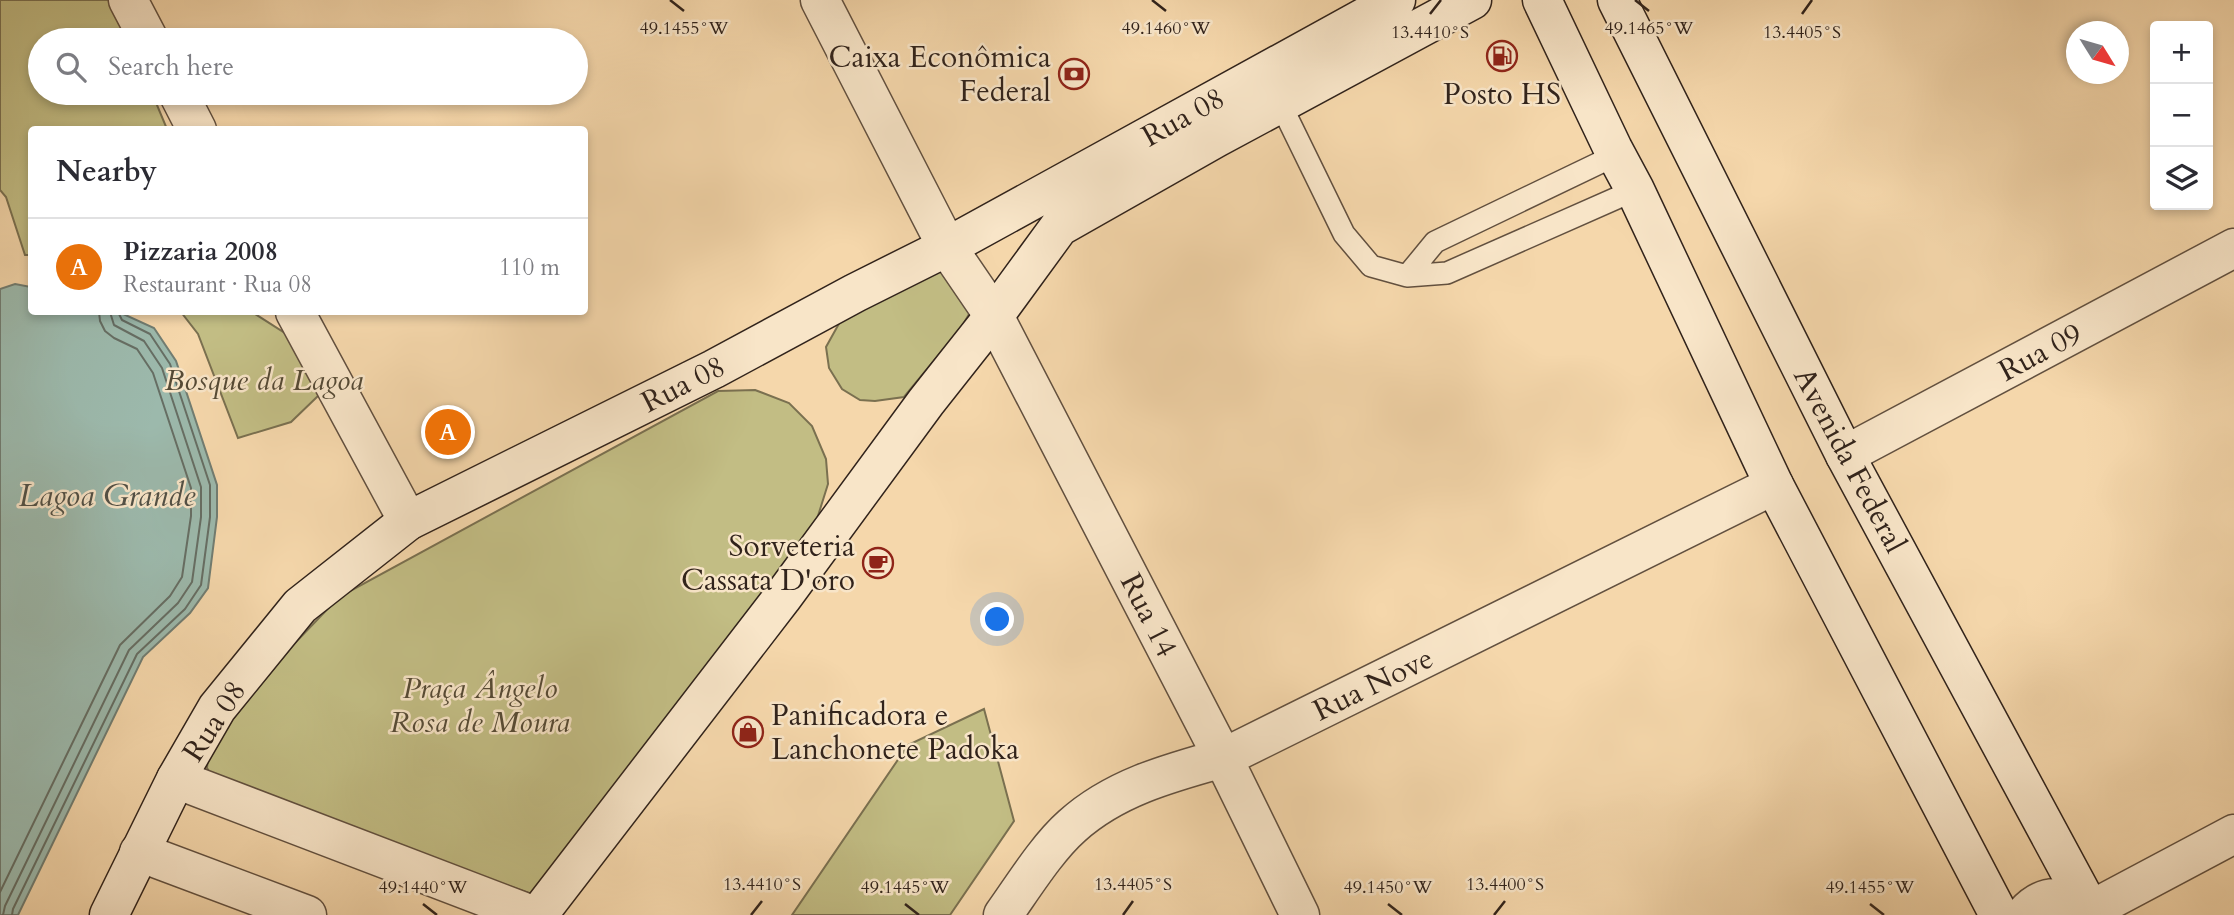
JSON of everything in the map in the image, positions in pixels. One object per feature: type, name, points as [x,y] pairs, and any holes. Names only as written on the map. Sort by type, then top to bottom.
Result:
[{"type":"street","points":[[128,0],[143,28]]},
{"type":"street","points":[[820,0],[947,247]]},
{"type":"street","name":"Rua 08","points":[[109,915],[176,779],[217,708],[300,606],[408,522],[714,369],[947,247],[1396,0]]},
{"type":"street","points":[[176,779],[535,915],[782,598],[1059,227],[1280,103],[1472,0]]},
{"type":"street","points":[[1542,0],[1774,485],[1999,915]]},
{"type":"street","name":"Avenida Federal","points":[[1617,0],[1845,455],[2091,914]]},
{"type":"street","points":[[184,105],[195,126]]},
{"type":"street","name":"Rua 14","points":[[947,247],[994,316],[1223,758],[1300,915]]},
{"type":"street","name":"Rua 09","points":[[1845,455],[2234,248]]},
{"type":"street","points":[[297,315],[408,522]]},
{"type":"street","name":"Rua Nove","points":[[1003,915],[1070,827],[1104,801],[1158,776],[1223,758],[1774,485]]},
{"type":"street","points":[[2024,915],[2031,906],[2046,898],[2068,899],[2091,914],[2234,834]]},
{"type":"street","points":[[139,852],[307,915]]},
{"type":"lane","points":[[1280,103],[1344,234],[1371,266],[1407,276],[1447,273],[1635,190]]},
{"type":"lane","points":[[1407,276],[1435,242],[1616,155]]},
{"type":"green space","points":[[0,0],[110,0],[124,28],[28,28],[28,105],[157,105],[166,126],[28,126],[28,255],[25,255],[6,197],[0,190]]},
{"type":"green space","points":[[940,269],[972,309],[961,328],[904,397],[860,400],[842,389],[829,368],[826,347],[841,320]]},
{"type":"green space","name":"Bosque da Lagoa","points":[[183,315],[257,315],[291,337],[319,395],[291,422],[238,438],[198,334]]},
{"type":"green space","name":"Praça Ângelo Rosa de Moura","points":[[755,390],[789,403],[812,426],[826,459],[828,484],[817,519],[537,896],[215,781],[207,768],[209,748],[294,644],[339,597],[718,391]]},
{"type":"green space","points":[[984,709],[1014,821],[950,915],[792,915],[908,745]]},
{"type":"water","name":"Lagoa Grande","points":[[15,284],[28,286],[28,315],[126,315],[154,328],[176,361],[217,485],[217,517],[208,588],[190,613],[143,657],[18,915],[0,915],[0,289]]},
{"type":"place","name":"Posto HS","points":[[1502,56]]},
{"type":"place","name":"Caixa Econômica Federal","points":[[1074,74]]},
{"type":"place","name":"Pizzaria 2008","points":[[448,432]]},
{"type":"place","name":"Sorveteria Cassata D'oro","points":[[878,563]]},
{"type":"place","name":"Panificadora e Lanchonete Padoka","points":[[748,732]]}]
